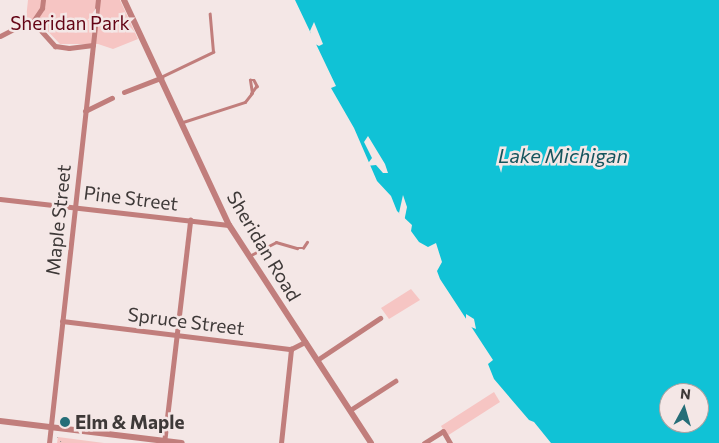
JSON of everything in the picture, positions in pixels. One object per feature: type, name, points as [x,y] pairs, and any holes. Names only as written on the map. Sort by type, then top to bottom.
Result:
[{"type":"street","points":[[32,23],[42,8],[43,0]]},
{"type":"street","name":"Maple Street","points":[[49,443],[98,0]]},
{"type":"street","name":"Sheridan Road","points":[[124,0],[230,225],[371,443]]},
{"type":"street","points":[[0,36],[22,23],[32,23],[56,46],[69,48],[93,45]]},
{"type":"street","points":[[124,92],[161,78]]},
{"type":"street","points":[[86,111],[112,98]]},
{"type":"street","name":"Pine Street","points":[[0,200],[75,206],[230,225]]},
{"type":"street","points":[[164,442],[190,220]]},
{"type":"street","points":[[317,360],[380,318]]},
{"type":"street","name":"Spruce Street","points":[[62,321],[291,349]]},
{"type":"street","points":[[281,443],[291,349],[305,342]]},
{"type":"street","points":[[350,410],[395,382]]},
{"type":"street","points":[[0,421],[182,443]]},
{"type":"street","points":[[424,443],[442,431],[450,443]]},
{"type":"lane","points":[[161,78],[213,52],[210,14]]},
{"type":"lane","points":[[182,123],[225,111],[248,100],[257,86],[254,80],[250,80],[248,86],[252,93]]},
{"type":"lane","points":[[250,256],[276,242],[297,248],[303,248],[307,242]]},
{"type":"path","points":[[57,436],[62,443]]},
{"type":"green space","name":"Sheridan Park","points":[[28,0],[120,0],[138,39],[113,49],[98,44],[60,44],[39,22],[26,19]]},
{"type":"green space","points":[[411,289],[420,300],[389,319],[381,308]]},
{"type":"green space","points":[[494,392],[500,402],[447,436],[441,426]]},
{"type":"green space","points":[[58,437],[104,443],[57,443]]},
{"type":"water","name":"Lake Michigan","points":[[295,0],[719,0],[719,443],[551,443],[494,379],[488,364],[493,360],[440,279],[437,271],[442,262],[436,243],[428,247],[419,242],[411,231],[412,225],[397,211],[391,196],[377,181],[354,128],[331,88],[336,86]]},
{"type":"pier","points":[[314,22],[323,44],[319,46],[313,43],[310,31]]},
{"type":"pier","points":[[368,136],[385,164],[388,173],[383,173],[376,165],[366,166],[372,158],[364,142]]},
{"type":"pier","points":[[403,195],[407,207],[404,222],[399,213]]},
{"type":"pier","points":[[466,314],[474,319],[476,329],[466,325]]},
{"type":"place","name":"Elm & Maple","points":[[65,422]]}]
